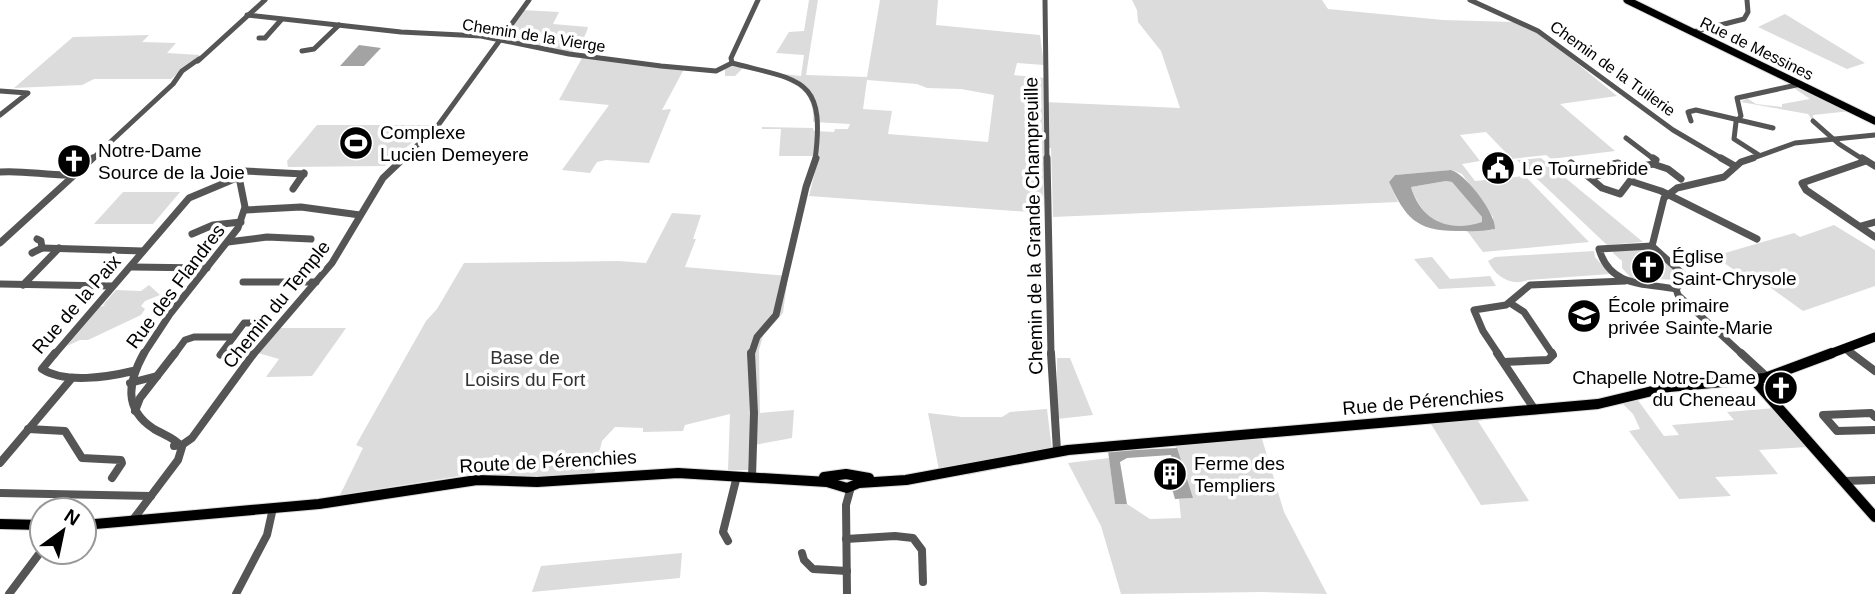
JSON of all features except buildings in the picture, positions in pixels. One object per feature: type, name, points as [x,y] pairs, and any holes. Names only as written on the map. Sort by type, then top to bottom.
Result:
[{"type":"main road","name":"Rue de Messines","points":[[1627,0],[1875,121]]},
{"type":"main road","name":"Rue de Pérenchies","points":[[966,469],[1057,452],[1605,402],[1668,387],[1767,377],[1875,337]]},
{"type":"main road","points":[[1767,377],[1771,397]]},
{"type":"main road","points":[[1754,380],[1875,517]]},
{"type":"main road","name":"Route de Pérenchies","points":[[274,508],[334,502],[477,480],[533,482],[672,473],[846,483],[919,477],[966,469]]},
{"type":"main road","points":[[98,523],[274,508]]},
{"type":"main road","points":[[0,524],[28,525]]},
{"type":"street","points":[[0,243],[143,111],[170,92],[199,59],[265,0]]},
{"type":"street","name":"Chemin du Temple","points":[[132,521],[180,458],[176,443],[200,429],[269,333],[316,282],[344,245],[383,178],[439,124],[529,0]]},
{"type":"street","points":[[752,477],[754,413],[751,351],[757,337],[776,315],[806,187],[816,158],[818,110],[814,99],[795,79],[732,64],[732,55],[758,0]]},
{"type":"street","name":"Chemin de la Grande Champreuille","points":[[1045,0],[1048,269],[1052,397],[1057,452]]},
{"type":"street","name":"Chemin de la Tuilerie","points":[[1470,0],[1538,31],[1674,130],[1735,166]]},
{"type":"street","points":[[1693,32],[1744,19],[1748,13],[1747,0]]},
{"type":"street","name":"Chemin de la Vierge","points":[[247,15],[501,40],[569,54],[642,64],[716,71],[732,64]]},
{"type":"street","points":[[259,38],[265,38],[281,20]]},
{"type":"street","points":[[302,51],[314,49],[339,25]]},
{"type":"street","points":[[1759,155],[1734,139],[1741,116],[1737,101],[1739,97],[1801,84]]},
{"type":"street","points":[[0,91],[31,91],[0,115]]},
{"type":"street","points":[[6,110],[15,99],[10,93]]},
{"type":"street","points":[[1691,121],[1688,112],[1693,110],[1773,128]]},
{"type":"street","points":[[1812,121],[1831,138],[1875,166]]},
{"type":"street","points":[[1652,246],[1667,194],[1682,186],[1724,177],[1735,166],[1795,143],[1875,135]]},
{"type":"street","points":[[1626,138],[1655,158],[1653,164]]},
{"type":"street","points":[[1866,161],[1802,183],[1806,190],[1875,237]]},
{"type":"street","points":[[1571,163],[1602,188],[1620,194],[1639,166],[1653,164],[1668,169],[1681,178]]},
{"type":"street","points":[[1589,177],[1600,175],[1606,165],[1618,163],[1637,169]]},
{"type":"street","points":[[0,172],[13,171],[45,176],[74,174]]},
{"type":"street","points":[[242,174],[305,172],[293,189]]},
{"type":"street","name":"Rue des Flandres","points":[[135,411],[129,399],[130,383],[146,346],[241,222],[245,210],[242,174]]},
{"type":"street","name":"Rue de la Paix","points":[[72,377],[48,374],[42,367],[111,286],[132,267],[189,198],[242,174]]},
{"type":"street","points":[[1630,181],[1667,194],[1757,239]]},
{"type":"street","points":[[245,210],[301,207],[360,215]]},
{"type":"street","points":[[192,234],[213,225],[241,222]]},
{"type":"street","points":[[1861,226],[1875,222]]},
{"type":"street","points":[[228,242],[267,237],[311,239]]},
{"type":"street","points":[[37,239],[42,243],[42,248]]},
{"type":"street","points":[[1625,281],[1604,263],[1598,249],[1652,246],[1683,273],[1683,281],[1676,289]]},
{"type":"street","points":[[32,253],[42,248],[143,251]]},
{"type":"street","points":[[23,285],[59,248]]},
{"type":"street","points":[[132,267],[207,268]]},
{"type":"street","points":[[1535,410],[1473,313],[1477,308],[1504,306],[1530,285],[1625,281],[1676,289]]},
{"type":"street","points":[[243,282],[316,282]]},
{"type":"street","points":[[0,284],[111,286]]},
{"type":"street","points":[[1676,289],[1678,295],[1767,377]]},
{"type":"street","points":[[1504,362],[1548,360],[1553,355],[1524,312],[1510,303]]},
{"type":"street","points":[[220,355],[244,323],[259,323]]},
{"type":"street","points":[[176,443],[147,426],[135,411],[149,382],[187,339],[233,337]]},
{"type":"street","points":[[1843,347],[1875,371]]},
{"type":"street","points":[[0,463],[72,377],[134,371]]},
{"type":"street","points":[[130,383],[149,382]]},
{"type":"street","points":[[1875,417],[1871,413],[1823,415],[1837,431],[1875,430]]},
{"type":"street","points":[[28,429],[65,431],[82,458],[121,460],[122,463],[112,478]]},
{"type":"street","points":[[728,541],[723,532],[737,476]]},
{"type":"street","points":[[1843,481],[1875,480]]},
{"type":"street","points":[[846,483],[847,594]]},
{"type":"street","points":[[0,493],[151,496]]},
{"type":"street","points":[[236,594],[267,535],[274,508]]},
{"type":"street","points":[[846,539],[902,535],[912,537],[920,547],[923,582]]},
{"type":"street","points":[[802,553],[805,562],[814,570],[847,571]]},
{"type":"street","points":[[9,594],[30,566]]},
{"type":"green space","points":[[809,0],[818,0],[806,75],[867,77],[880,0],[938,0],[936,25],[1040,35],[1044,65],[1017,63],[1014,75],[1045,78],[1044,102],[1180,108],[1161,51],[1138,22],[1137,10],[1132,0],[1322,0],[1328,9],[1443,20],[1514,22],[1532,29],[1617,96],[1560,104],[1615,151],[1551,159],[1546,155],[1512,159],[1486,132],[1460,135],[1480,161],[1462,164],[1475,181],[1525,176],[1589,242],[1483,252],[1467,231],[1493,230],[1493,217],[1462,174],[1452,170],[1395,175],[1389,182],[1398,202],[1053,217],[1051,148],[1045,147],[1043,213],[809,196],[819,156],[779,156],[781,129],[762,127],[813,128],[814,131],[834,132],[835,129],[848,129],[850,124],[813,122],[808,97],[791,82],[743,68],[735,76],[725,76],[725,69],[736,64],[766,72],[801,76],[804,55],[776,53],[789,32],[804,31]],"holes":[[[867,80],[917,84],[927,88],[961,89],[994,95],[988,142],[888,134],[892,111],[863,109]]]},
{"type":"green space","points":[[522,10],[559,12],[553,24],[588,27],[582,41],[571,53],[505,38]]},
{"type":"green space","points":[[1785,14],[1865,63],[1847,69],[1758,27]]},
{"type":"green space","points":[[149,35],[142,42],[176,43],[167,53],[200,55],[171,79],[94,79],[82,85],[14,88],[73,37]]},
{"type":"green space","points":[[582,58],[684,69],[662,110],[671,109],[649,163],[606,160],[597,162],[590,173],[562,170],[609,105],[559,100]]},
{"type":"green space","points":[[1799,87],[1851,111],[1813,115],[1813,121],[1808,114],[1741,102],[1747,98],[1756,104],[1782,107],[1782,104],[1810,99],[1794,88]]},
{"type":"green space","name":"Complexe Lucien Demeyere","points":[[317,125],[432,125],[385,166],[288,167],[287,161]]},
{"type":"green space","points":[[1541,158],[1643,242],[1607,245],[1517,160]]},
{"type":"green space","points":[[1452,182],[1482,217],[1483,222],[1470,226],[1448,226],[1430,217],[1422,209],[1411,187]]},
{"type":"green space","points":[[123,192],[180,192],[153,224],[94,224]]},
{"type":"green space","name":"Base de Loisirs du Fort","points":[[672,213],[701,215],[693,239],[696,239],[685,267],[788,276],[783,313],[763,336],[759,350],[760,413],[794,410],[792,438],[749,446],[748,470],[728,470],[730,414],[685,425],[683,431],[643,432],[643,428],[615,427],[602,441],[594,474],[536,478],[472,474],[340,495],[363,448],[356,445],[426,321],[437,309],[464,263],[646,263]]},
{"type":"green space","points":[[1834,225],[1875,250],[1875,286],[1803,311],[1749,272],[1737,272],[1717,258],[1718,255],[1794,233],[1800,237]]},
{"type":"green space","points":[[1650,249],[1680,276],[1679,280],[1631,278],[1622,268],[1622,261],[1613,253]]},
{"type":"green space","points":[[1594,251],[1595,257],[1610,274],[1516,282],[1504,279],[1488,261],[1495,257]]},
{"type":"green space","points":[[1432,257],[1450,279],[1490,276],[1496,286],[1439,289],[1414,259]]},
{"type":"green space","points":[[149,285],[160,295],[145,301],[141,306],[145,309],[141,315],[88,340],[80,340],[67,346],[100,307],[106,305],[103,305],[116,290],[141,291]]},
{"type":"green space","points":[[277,328],[346,328],[312,376],[266,377],[279,359],[258,353]]},
{"type":"green space","points":[[1057,358],[1070,358],[1093,415],[1057,419]]},
{"type":"green space","points":[[1637,399],[1664,436],[1679,435],[1672,425],[1734,420],[1727,412],[1775,408],[1808,447],[1759,450],[1778,474],[1715,477],[1731,496],[1679,499],[1629,431],[1640,429],[1633,414],[1622,403]]},
{"type":"green space","points":[[1047,409],[1053,458],[968,475],[966,464],[939,470],[928,413],[962,417],[1002,417],[1010,412]]},
{"type":"green space","points":[[1527,414],[1478,421],[1529,501],[1481,505],[1431,424],[1277,437],[1272,428]]},
{"type":"green space","points":[[1262,439],[1284,512],[1327,594],[1121,594],[1101,526],[1068,463],[1109,458],[1115,504],[1127,504],[1150,519],[1181,518],[1179,499],[1192,498],[1175,444]]},
{"type":"green space","points":[[682,553],[680,578],[532,592],[541,566]]},
{"type":"shaded area","points":[[359,45],[381,48],[364,66],[340,66]]},
{"type":"shaded area","points":[[1451,170],[1458,173],[1486,205],[1495,229],[1442,230],[1421,225],[1407,213],[1395,194],[1389,182],[1395,175]],"holes":[[[1452,182],[1482,217],[1482,222],[1458,226],[1438,221],[1422,208],[1411,187]]]},
{"type":"shaded area","points":[[1177,448],[1193,498],[1175,499],[1171,485],[1175,484],[1171,455],[1127,458],[1120,462],[1127,504],[1115,504],[1108,451]]},
{"type":"place","name":"Complexe Lucien Demeyere","points":[[356,143]]},
{"type":"place","name":"Notre-Dame Source de la Joie","points":[[74,161]]},
{"type":"place","name":"Le Tournebride","points":[[1498,168]]},
{"type":"place","name":"Église Saint-Chrysole","points":[[1648,267]]},
{"type":"place","name":"École primaire privée Sainte-Marie","points":[[1584,316]]},
{"type":"place","name":"Chapelle Notre-Dame du Cheneau","points":[[1781,388]]},
{"type":"place","name":"Ferme des Templiers","points":[[1170,474]]}]
